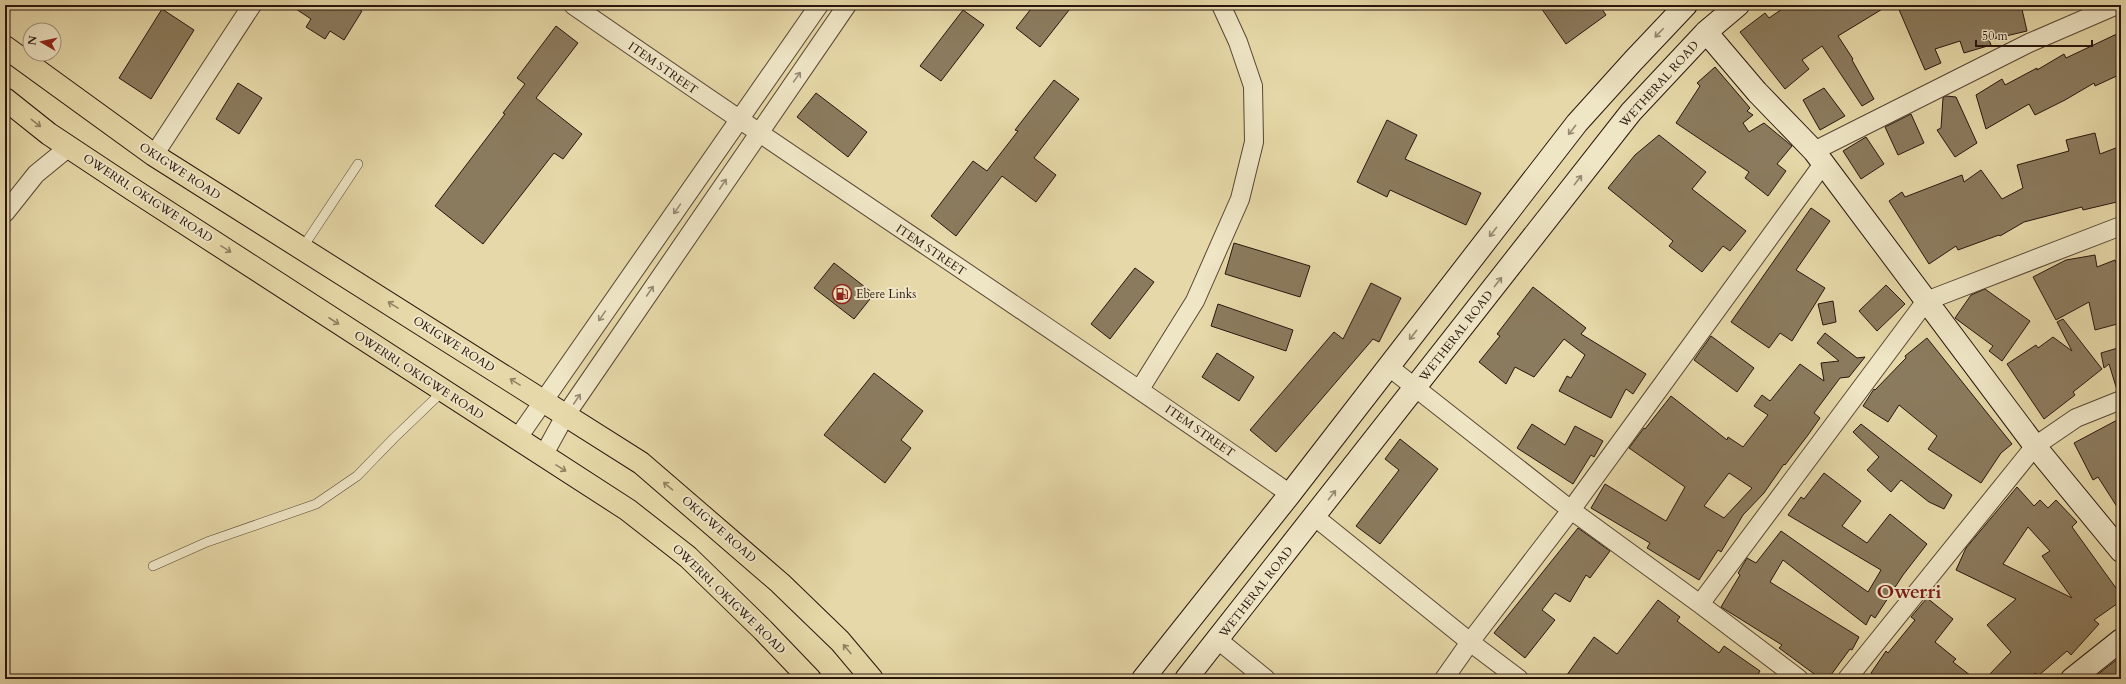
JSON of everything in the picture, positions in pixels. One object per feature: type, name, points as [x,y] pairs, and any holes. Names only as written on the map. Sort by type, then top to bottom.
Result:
[{"type":"main road","points":[[1143,679],[1290,494],[1577,123],[1632,61],[1686,5]]},
{"type":"main road","name":"WETHERAL ROAD","points":[[1186,679],[1315,517],[1631,112],[1706,32],[1738,5]]},
{"type":"main road","points":[[1706,32],[1756,92],[1818,158],[2035,446],[2121,551]]},
{"type":"main road","name":"OKIGWE ROAD","points":[[5,47],[154,155],[303,247],[544,400],[565,416],[641,463],[722,532],[840,641],[872,679]]},
{"type":"main road","name":"OWERRI, OKIGWE ROAD","points":[[5,99],[69,147],[628,510],[688,557],[764,630],[810,679]]},
{"type":"main road","points":[[2072,679],[2121,640]]},
{"type":"street","points":[[154,155],[252,5]]},
{"type":"street","name":"ITEM STREET","points":[[573,5],[758,134],[1140,389],[1290,494]]},
{"type":"street","points":[[517,439],[819,5]]},
{"type":"street","points":[[543,456],[565,416],[847,5]]},
{"type":"street","points":[[1140,389],[1196,301],[1240,199],[1254,142],[1253,86],[1238,42],[1221,5]]},
{"type":"street","points":[[1444,679],[1470,642],[1571,510],[1818,158],[2030,43],[2118,5]]},
{"type":"street","points":[[5,214],[36,174],[69,147]]},
{"type":"street","points":[[1700,604],[1926,301],[2121,226]]},
{"type":"street","points":[[1389,367],[1416,386],[1571,510],[1700,604],[1799,679]]},
{"type":"street","points":[[1847,679],[2035,446],[2076,418],[2121,400]]},
{"type":"street","points":[[1315,517],[1470,642],[1519,679]]},
{"type":"street","points":[[1218,640],[1266,679]]},
{"type":"lane","points":[[303,247],[358,164]]},
{"type":"lane","points":[[153,566],[207,542],[316,504],[357,476],[443,391]]},
{"type":"building","points":[[290,5],[353,5],[362,11],[344,40],[330,31],[325,39],[306,27],[311,19]]},
{"type":"building","points":[[1034,5],[1073,5],[1040,47],[1016,28]]},
{"type":"building","points":[[1539,5],[1599,5],[1606,15],[1566,44]]},
{"type":"building","points":[[1788,5],[1889,5],[1838,36],[1853,59],[1852,60],[1874,99],[1862,106],[1822,46],[1802,60],[1809,69],[1785,89],[1740,32],[1765,13],[1769,18]]},
{"type":"building","points":[[1897,5],[2021,5],[2027,31],[1989,40],[1991,45],[1964,53],[1960,41],[1935,49],[1941,63],[1925,70]]},
{"type":"building","points":[[162,9],[194,30],[151,99],[119,78]]},
{"type":"building","points":[[963,10],[984,25],[941,81],[920,66]]},
{"type":"building","points":[[556,26],[578,43],[536,98],[582,134],[563,159],[554,153],[483,244],[435,206],[505,114],[503,113],[525,84],[517,78]]},
{"type":"building","points":[[2121,32],[2121,74],[2095,86],[2094,83],[2035,115],[2029,104],[1986,129],[1976,95],[2002,79],[2005,85],[2037,68],[2037,70],[2064,54],[2066,58]]},
{"type":"building","points":[[1715,67],[1750,108],[1747,111],[1753,115],[1743,123],[1749,132],[1764,123],[1792,146],[1777,164],[1786,171],[1768,196],[1745,178],[1749,172],[1676,123],[1700,86],[1697,83]]},
{"type":"building","points":[[1054,80],[1079,99],[1034,158],[1056,175],[1036,202],[1002,176],[956,236],[931,216],[973,161],[987,171],[1018,131],[1015,130]]},
{"type":"building","points":[[238,83],[262,98],[239,134],[216,119]]},
{"type":"building","points":[[1824,88],[1845,116],[1820,130],[1803,100]]},
{"type":"building","points":[[816,93],[867,132],[848,157],[797,117]]},
{"type":"building","points":[[1946,96],[1956,97],[1977,143],[1955,157],[1937,130],[1941,128],[1943,98]]},
{"type":"building","points":[[1911,114],[1924,143],[1898,155],[1885,127]]},
{"type":"building","points":[[1387,120],[1417,135],[1405,159],[1481,193],[1466,225],[1390,190],[1387,197],[1357,182]]},
{"type":"building","points":[[2095,133],[2100,154],[2121,146],[2121,201],[2083,210],[2082,207],[2024,222],[2000,236],[1999,235],[1958,250],[1956,246],[1929,264],[1889,201],[1902,192],[1905,197],[1962,175],[1964,182],[1981,170],[2002,199],[2023,188],[2017,165],[2069,151],[2066,140]]},
{"type":"building","points":[[1659,135],[1706,172],[1692,189],[1746,231],[1730,251],[1723,246],[1702,272],[1669,246],[1673,241],[1608,188],[1635,155]]},
{"type":"building","points":[[1866,137],[1884,164],[1861,179],[1843,151]]},
{"type":"building","points":[[1811,208],[1830,221],[1796,270],[1825,288],[1792,341],[1780,333],[1769,348],[1731,322]]},
{"type":"building","points":[[1234,243],[1310,266],[1300,297],[1225,274]]},
{"type":"building","points":[[2095,255],[2097,267],[2115,260],[2121,275],[2121,323],[2095,330],[2089,302],[2056,320],[2033,277],[2066,260]]},
{"type":"building","points":[[834,263],[874,294],[854,319],[814,288]]},
{"type":"building","points":[[1135,268],[1154,282],[1110,339],[1091,324]]},
{"type":"building","points":[[1371,283],[1401,298],[1379,342],[1373,339],[1276,452],[1250,430],[1334,332],[1343,339]]},
{"type":"building","points":[[1886,285],[1905,304],[1877,331],[1859,311]]},
{"type":"building","points":[[1533,287],[1586,328],[1581,334],[1646,374],[1633,394],[1626,389],[1611,418],[1559,391],[1567,376],[1571,378],[1585,355],[1564,339],[1534,377],[1515,367],[1506,384],[1479,362],[1500,336],[1497,334]]},
{"type":"building","points":[[1985,289],[2030,321],[2002,361],[1989,351],[1993,346],[1955,318],[1971,295]]},
{"type":"building","points":[[1833,301],[1836,322],[1823,325],[1818,304]]},
{"type":"building","points":[[1218,304],[1293,330],[1286,351],[1211,326]]},
{"type":"building","points":[[2063,319],[2102,369],[2073,392],[2075,395],[2044,419],[2007,364],[2036,345],[2038,348],[2053,337],[2072,351],[2057,322]]},
{"type":"building","points":[[1825,333],[1857,358],[1865,357],[1849,377],[1840,378],[1814,413],[1820,418],[1785,465],[1784,464],[1764,493],[1743,515],[1721,552],[1718,550],[1699,580],[1647,548],[1650,543],[1591,508],[1605,484],[1666,521],[1685,487],[1629,448],[1671,396],[1727,440],[1728,437],[1743,447],[1768,415],[1754,406],[1762,395],[1770,401],[1800,364],[1824,381],[1821,363],[1839,361],[1817,343]],"holes":[[[1729,473],[1752,488],[1724,518],[1704,506]]]},
{"type":"building","points":[[1711,336],[1754,368],[1737,392],[1694,360]]},
{"type":"building","points":[[1927,338],[2012,444],[2001,453],[1981,483],[1928,449],[1937,436],[1899,405],[1888,422],[1863,406],[1874,389],[1875,390],[1906,358],[1905,356]]},
{"type":"building","points":[[2121,347],[2121,390],[2117,390],[2109,364],[2104,368],[2101,353]]},
{"type":"building","points":[[1217,353],[1254,377],[1239,401],[1202,377]]},
{"type":"building","points":[[874,373],[923,411],[901,440],[911,448],[885,483],[824,435]]},
{"type":"building","points":[[2121,418],[2121,513],[2098,477],[2093,480],[2074,443]]},
{"type":"building","points":[[1532,424],[1565,445],[1575,426],[1603,441],[1594,457],[1591,455],[1573,484],[1517,448]]},
{"type":"building","points":[[1861,424],[1952,495],[1944,509],[1929,502],[1901,480],[1891,492],[1867,470],[1879,457],[1853,432]]},
{"type":"building","points":[[1400,439],[1438,469],[1380,544],[1356,526],[1399,470],[1385,459]]},
{"type":"building","points":[[1824,473],[1861,501],[1842,526],[1867,543],[1890,514],[1927,544],[1903,575],[1875,618],[1871,615],[1866,625],[1783,560],[1770,582],[1859,637],[1852,650],[1850,649],[1828,679],[1821,679],[1779,648],[1782,645],[1721,607],[1740,575],[1738,573],[1747,558],[1756,563],[1781,531],[1868,592],[1881,570],[1788,515],[1801,497],[1804,499]]},
{"type":"building","points":[[2017,487],[2034,506],[2040,500],[2048,508],[2056,500],[2077,522],[2072,527],[2121,595],[2121,601],[2094,620],[2099,624],[2071,655],[2067,651],[2038,676],[2035,673],[2029,679],[1985,679],[2011,652],[1987,625],[2016,599],[1956,570],[1966,548]],"holes":[[[2028,527],[2050,551],[2042,556],[2072,598],[2003,564]]]},
{"type":"building","points":[[1578,528],[1610,551],[1590,578],[1586,575],[1570,602],[1555,593],[1542,610],[1555,620],[1525,658],[1494,633]]},
{"type":"building","points":[[1927,598],[1953,619],[1935,642],[1956,659],[1953,662],[1975,679],[1879,679],[1871,673],[1886,651],[1888,653],[1915,620],[1911,617]]},
{"type":"building","points":[[1658,600],[1680,617],[1677,621],[1719,653],[1724,646],[1760,671],[1755,679],[1564,679],[1594,637],[1617,654]]},
{"type":"building","points":[[2121,657],[2121,679],[2092,679],[2115,661]]},
{"type":"place","name":"Ebere Links","points":[[842,294]]},
{"type":"district","name":"Owerri","points":[[1909,591]]}]
